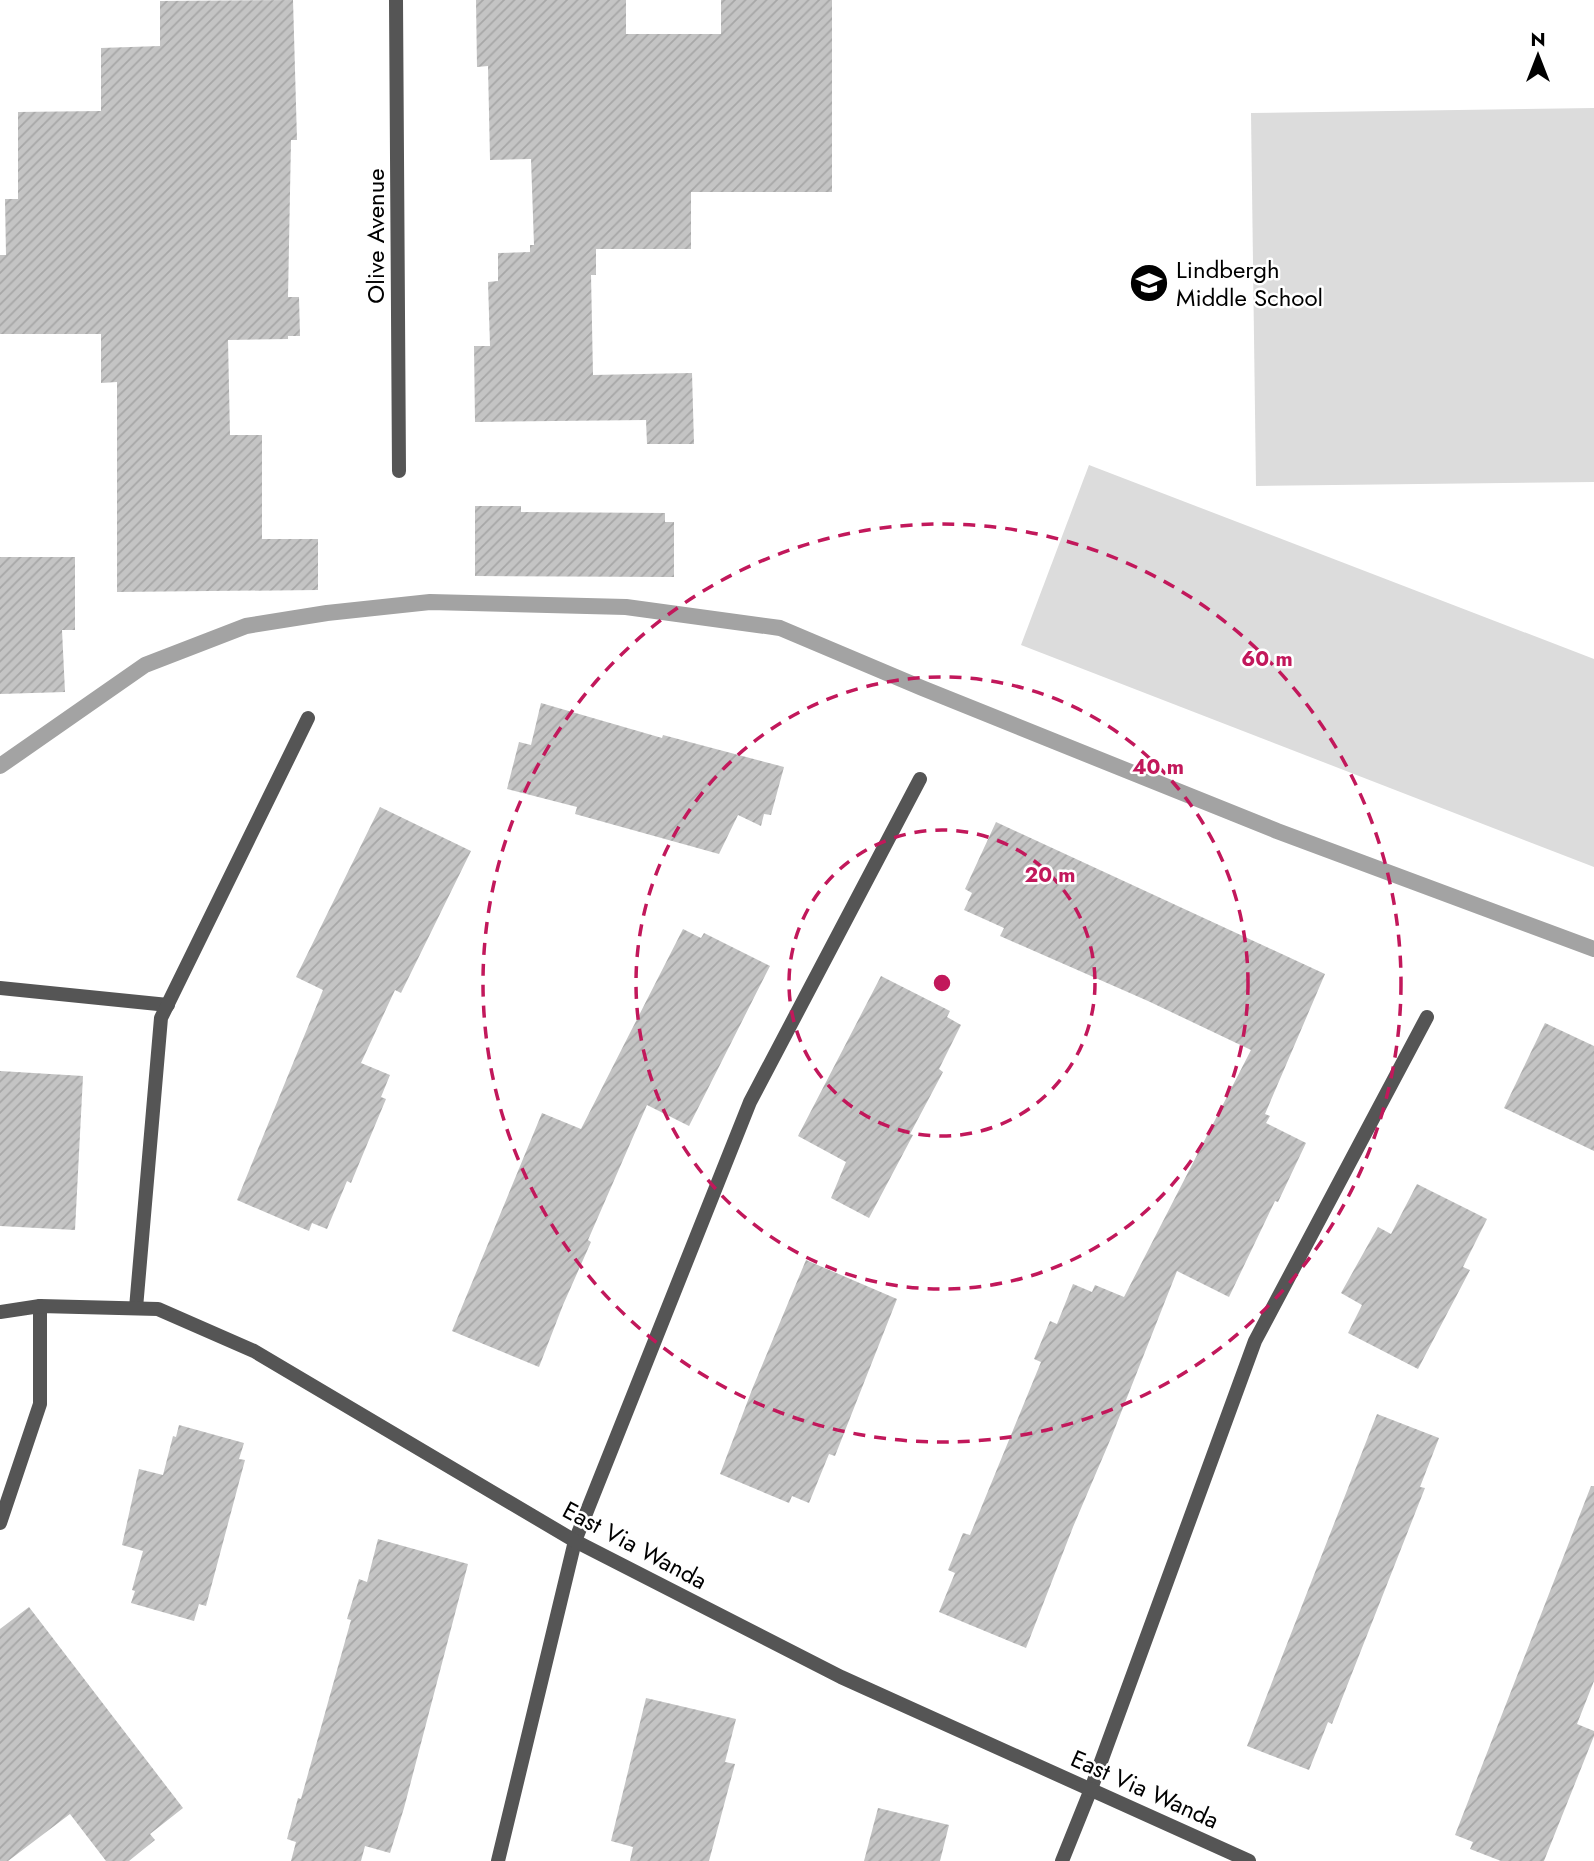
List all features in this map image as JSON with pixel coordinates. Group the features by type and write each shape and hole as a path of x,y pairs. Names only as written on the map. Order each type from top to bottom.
{"street":[{"name":"Olive Avenue","path":"396,0 399,471"},
{"path":"136,1308 161,1018 307,718"},
{"path":"498,1861 575,1541 750,1102 920,779"},
{"path":"0,988 168,1005"},
{"path":"1062,1861 1091,1789 1255,1341 1427,1017"},
{"path":"0,1523 40,1405 40,1306"},
{"name":"East Via Wanda","path":"0,1312 40,1306 158,1308 254,1351 575,1541 841,1677 1249,1861"}],"shaded area":[{"path":"1594,108 1594,482 1256,486 1251,113"},
{"path":"1089,465 1594,659 1594,867 1021,645"}],"building":[{"path":"293,0 297,140 291,140 288,297 299,297 300,336 288,336 288,339 228,340 230,435 262,435 262,539 318,539 318,590 117,592 117,382 101,383 101,334 0,334 0,255 6,255 5,199 18,199 18,112 101,111 101,48 160,46 160,1"},
{"path":"476,0 626,0 626,34 721,34 721,0 832,0 832,192 691,192 691,249 596,249 596,275 591,275 593,375 692,373 694,444 647,444 646,420 475,422 474,346 490,346 488,282 498,281 498,253 530,252 530,245 534,245 531,159 490,160 488,66 477,67"},
{"path":"475,506 521,506 521,512 665,513 665,522 674,522 674,577 475,576"},
{"path":"0,557 75,557 75,630 62,630 65,692 0,694"},
{"path":"541,703 662,738 663,735 784,767 771,815 764,814 761,826 738,815 719,854 575,814 577,807 507,789 519,742 531,745"},
{"path":"380,807 471,851 401,993 395,990 361,1063 390,1075 381,1097 386,1099 351,1183 347,1181 327,1229 312,1223 309,1231 237,1200 323,990 296,977"},
{"path":"996,822 1325,974 1265,1114 1270,1116 1266,1123 1306,1143 1229,1297 1177,1271 1026,1648 939,1612 955,1573 948,1570 963,1533 970,1535 1041,1362 1034,1359 1050,1321 1057,1324 1073,1284 1092,1292 1095,1285 1124,1297 1251,1050 1000,936 1004,928 964,910 972,893 965,889"},
{"path":"683,929 701,938 704,933 770,966 689,1126 647,1105 588,1240 591,1242 539,1367 452,1331 542,1113 581,1129"},
{"path":"881,976 950,1011 947,1017 961,1025 939,1069 943,1072 910,1134 913,1135 869,1218 831,1198 846,1162 798,1136"},
{"path":"1545,1023 1594,1046 1594,1151 1504,1108"},
{"path":"0,1071 83,1076 75,1230 0,1226"},
{"path":"1417,1184 1487,1219 1463,1267 1470,1270 1418,1369 1348,1333 1362,1305 1341,1293 1378,1227 1391,1234"},
{"path":"806,1260 897,1299 835,1456 829,1454 809,1503 792,1496 789,1503 720,1474"},
{"path":"1377,1414 1439,1438 1420,1487 1425,1488 1332,1724 1328,1722 1309,1770 1247,1746"},
{"path":"179,1425 244,1443 239,1459 245,1460 206,1606 199,1604 194,1621 131,1603 143,1551 122,1545 139,1469 163,1475 173,1436 176,1437"},
{"path":"1591,1486 1594,1486 1594,1681 1577,1724 1594,1731 1594,1736 1544,1861 1501,1861 1470,1849 1473,1842 1455,1835"},
{"path":"378,1539 468,1564 404,1808 390,1853 365,1846 361,1861 291,1861 296,1842 287,1839 298,1798 301,1799 351,1620 347,1619 359,1579 367,1582"},
{"path":"29,1607 183,1808 150,1834 155,1840 129,1861 106,1861 70,1814 8,1861 0,1861 0,1629"},
{"path":"646,1698 736,1719 725,1762 735,1764 709,1861 630,1861 633,1847 611,1841"},
{"path":"878,1808 949,1825 940,1861 864,1861"}],"waterway":[{"path":"0,766 145,665 246,626 327,613 430,602 626,607 780,628 1277,831 1594,949"}],"place":[{"name":"Lindbergh Middle School","path":"1149,283"}]}
